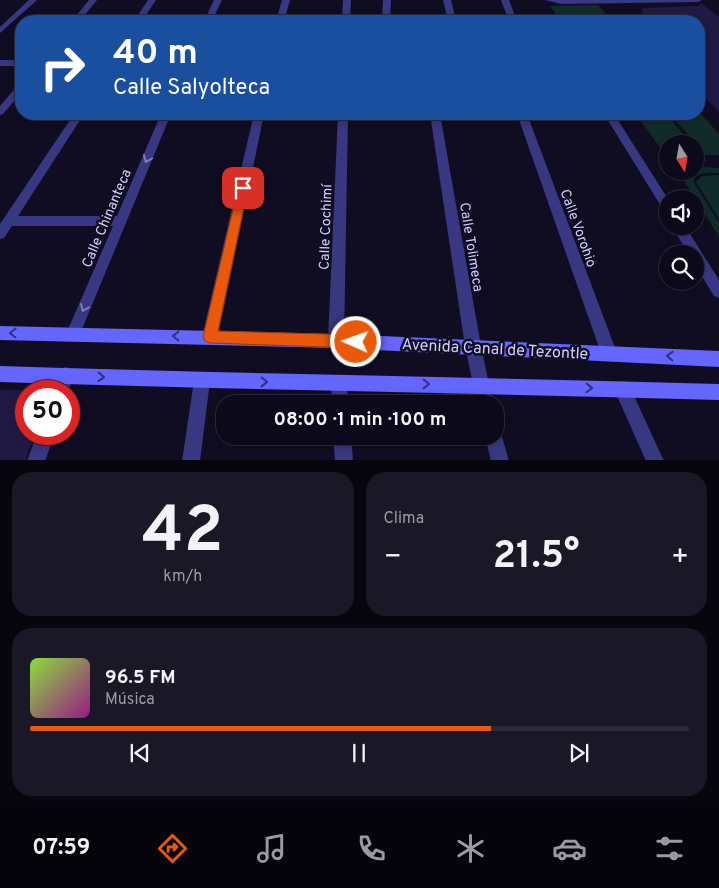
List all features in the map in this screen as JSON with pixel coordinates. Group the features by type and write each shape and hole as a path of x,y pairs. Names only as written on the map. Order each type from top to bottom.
{"main road":[{"name":"Avenida Canal de Tezontle","path":"0,332 473,346 719,359"},
{"path":"0,374 66,375 202,382 480,385 719,392"}],"street":[{"path":"17,15 33,0"},
{"path":"81,15 93,0"},
{"path":"142,15 152,0"},
{"path":"211,15 218,0"},
{"path":"282,15 286,0"},
{"path":"346,15 347,0"},
{"path":"386,15 387,0"},
{"path":"447,0 451,15"},
{"path":"505,0 511,15"},
{"path":"549,0 560,2 698,0"},
{"path":"0,31 15,17"},
{"path":"0,63 15,62"},
{"path":"0,112 15,94"},
{"path":"0,234 75,120"},
{"name":"Calle Chinanteca","path":"73,334 163,120"},
{"path":"210,337 258,120"},
{"name":"Calle Cochimí","path":"336,341 343,120"},
{"name":"Calle Tolimeca","path":"436,120 483,395"},
{"name":"Calle Vorohio","path":"524,120 609,353"},
{"path":"613,120 659,194"},
{"path":"9,221 121,221"},
{"path":"684,235 719,292"},
{"path":"64,380 66,375"},
{"path":"191,460 202,382"},
{"path":"339,383 340,395"},
{"path":"622,389 656,460"},
{"path":"36,460 42,445"},
{"path":"343,445 344,460"},
{"path":"496,445 500,460"}],"green space":[{"path":"598,5 607,15 557,15 550,6"},
{"path":"705,118 719,134 719,155 705,155 704,135 688,135 675,120 705,120"},
{"path":"640,120 671,120 684,135 659,135 659,146"},
{"path":"704,167 719,168 719,173 704,174"},
{"path":"719,175 719,219 704,195 704,190 701,190 696,182 704,180 704,176"},
{"path":"684,180 694,180 699,190 690,190"},
{"path":"704,199 719,223 719,237 704,213"}],"building":[{"path":"701,3 719,17 719,112 705,97 705,15 643,15 642,8 699,6"},
{"path":"0,390 15,390 15,445 31,445 25,460 0,460"}],"route":[{"path":"243,188 210,337 356,342"}]}
